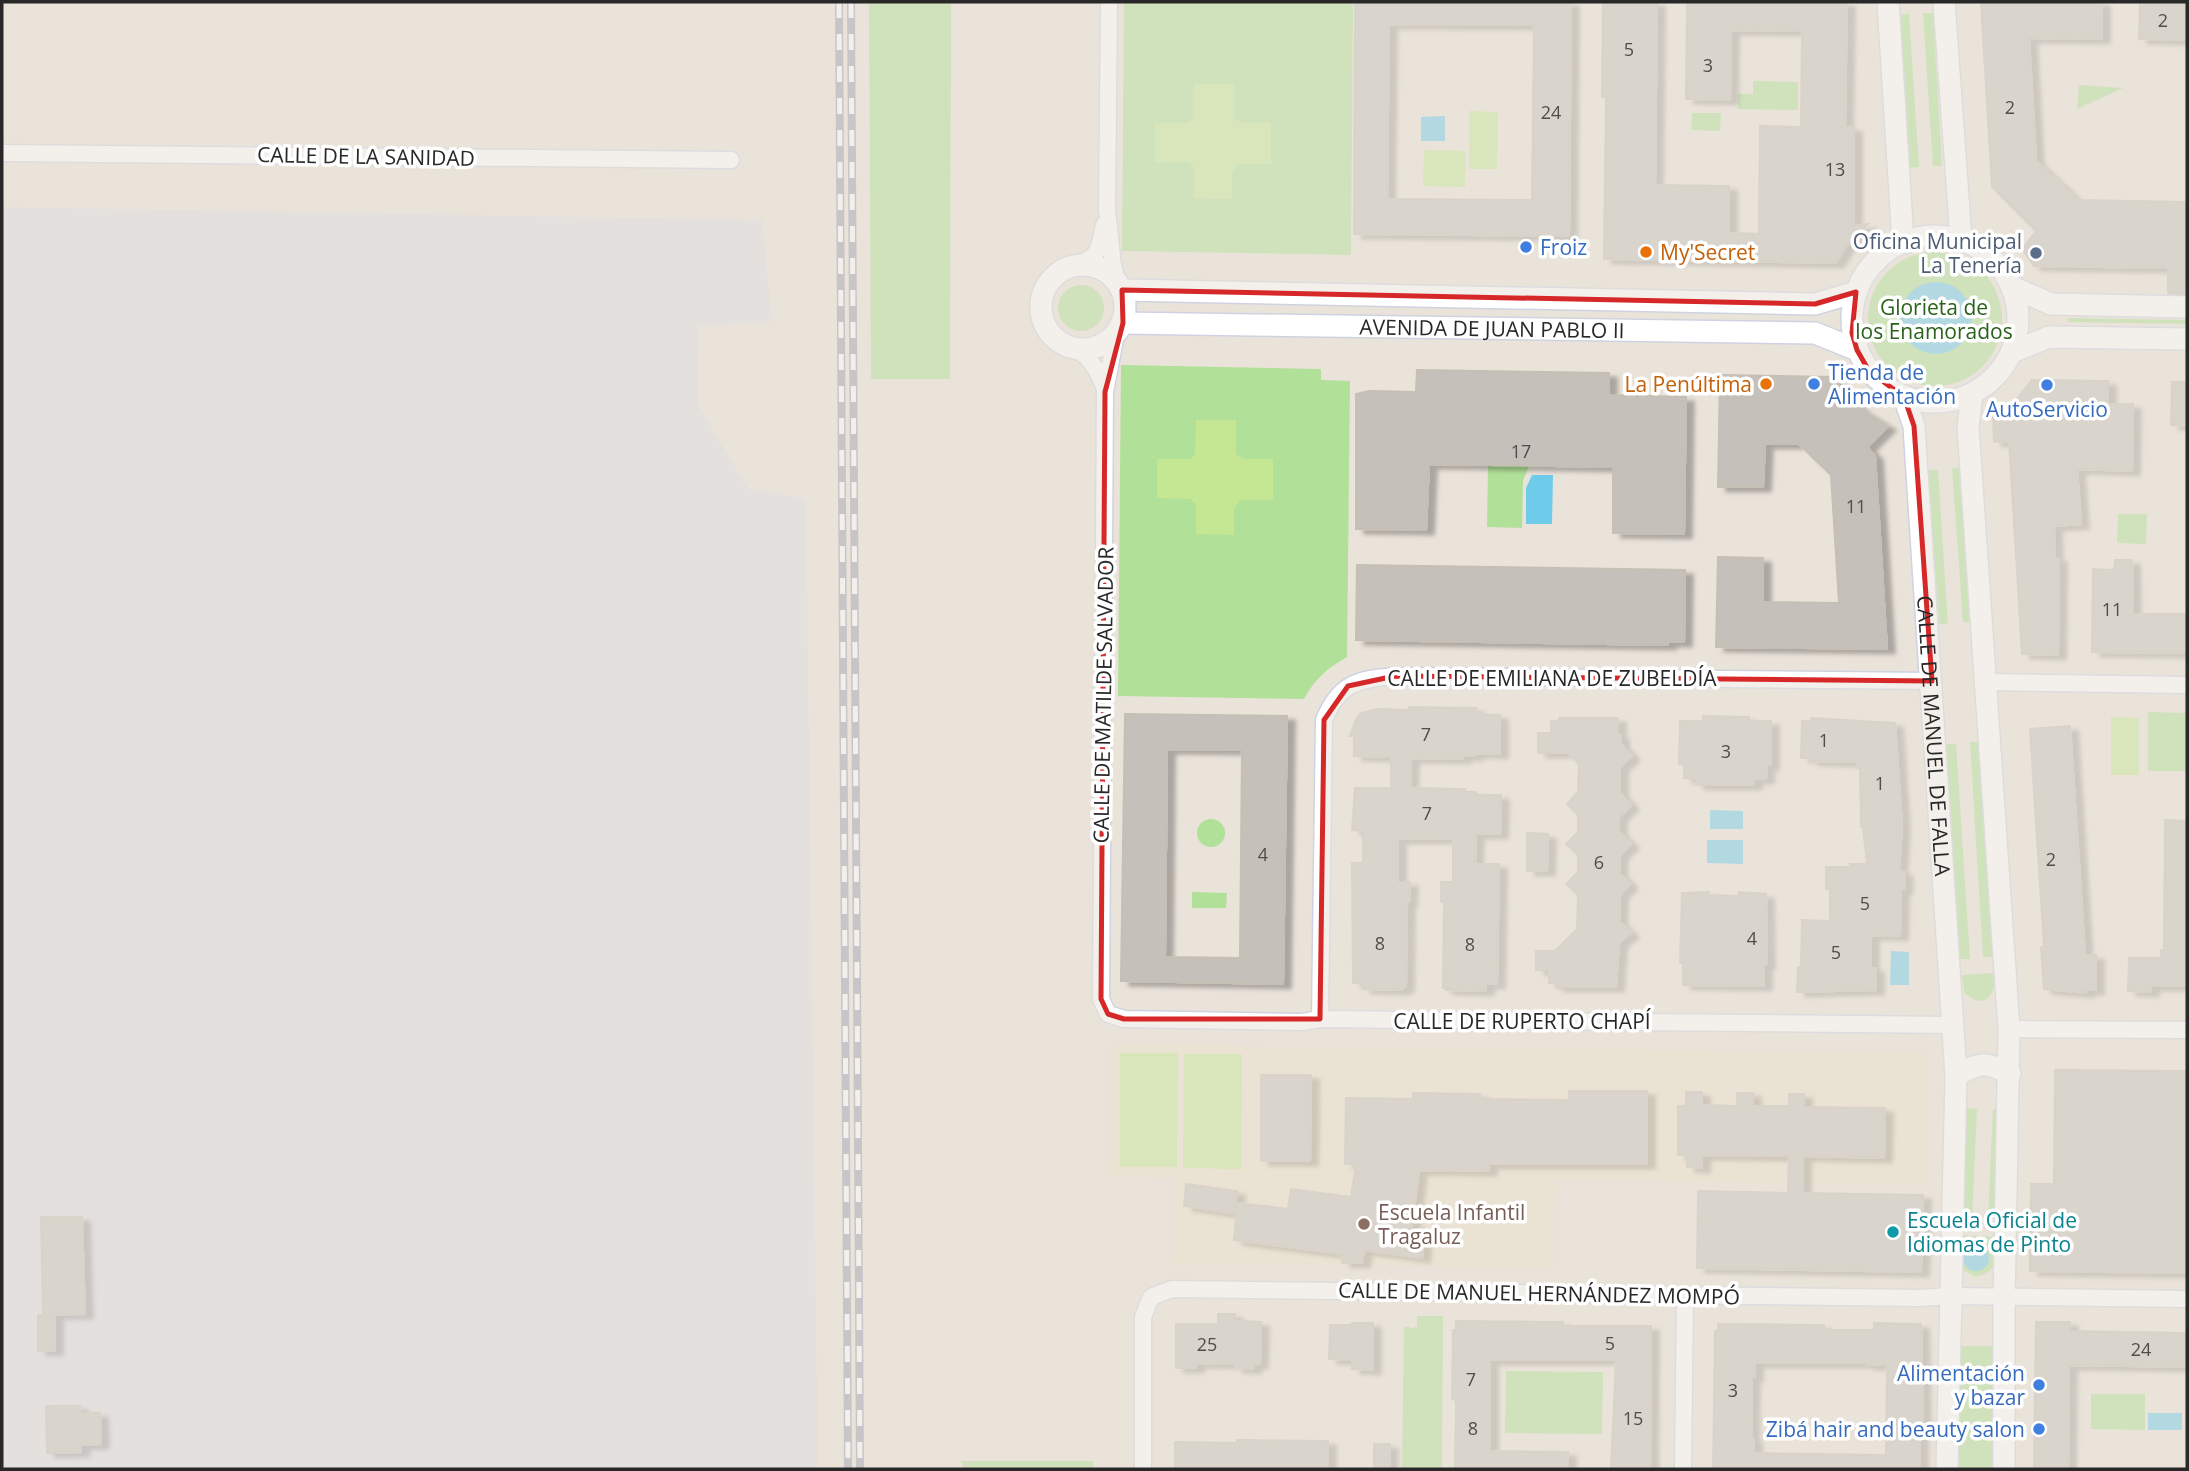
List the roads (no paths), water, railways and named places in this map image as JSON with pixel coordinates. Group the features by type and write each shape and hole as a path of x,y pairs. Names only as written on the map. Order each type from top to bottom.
{"street":[{"path":"1107,209 1099,248 1091,259 1061,271 1051,280 1041,303 1047,328 1064,344 1076,348 1098,346 1119,328 1126,306 1113,266 1107,209 1109,2"},
{"path":"1888,2 1903,242"},
{"path":"1944,2 1961,239"},
{"name":"CALLE DE LA SANIDAD","path":"2,153 731,160"},
{"path":"1940,236 1961,239 1983,251 2001,269 2012,287 2018,309 2018,333 2012,352 2002,369 1972,394 1951,401 1927,402 1904,397 1884,385 1869,370 1857,350 1852,333 1852,310 1856,292 1865,274 1879,258 1903,242 1940,236"},
{"path":"1073,266 1099,268 1110,274 1120,287"},
{"name":"AVENIDA DE JUAN PABLO II","path":"1120,287 1815,304 1856,292"},
{"path":"2012,287 2051,304 2187,307"},
{"name":"AVENIDA DE JUAN PABLO II","path":"1119,328 1815,333 1857,350"},
{"name":"CALLE DE MATILDE SALVADOR","path":"1101,999 1105,391 1119,328"},
{"path":"2012,352 2049,337 2187,339"},
{"name":"CALLE DE MATILDE SALVADOR","path":"1076,348 1089,358 1096,368 1105,391"},
{"path":"1972,394 1968,427 2009,1029 2004,1469"},
{"name":"CALLE DE MANUEL DE FALLA","path":"1904,397 1914,426 1956,1076 1947,1469"},
{"name":"CALLE DE EMILIANA DE ZUBELDÍA","path":"1320,1019 1324,720 1328,708 1348,686 1366,679 1395,676 1932,681"},
{"path":"1986,682 2187,685"},
{"name":"CALLE DE RUPERTO CHAPÍ","path":"1101,999 1108,1014 1124,1020 1302,1022 1320,1019 1953,1025"},
{"path":"2009,1029 2187,1031"},
{"path":"1956,1076 1977,1064 1991,1064 2010,1074"},
{"name":"CALLE DE MANUEL HERNÁNDEZ MOMPÓ","path":"1143,1469 1143,1317 1151,1297 1172,1289 2187,1299"},
{"path":"1683,1469 1685,1295"}],"water":[{"path":"1445,116 1445,141 1421,141 1421,117"},
{"path":"1943,282 1962,292 1970,304 1970,332 1962,344 1950,352 1929,354 1910,344 1902,332 1900,311 1910,292 1922,284"},
{"path":"1532,475 1553,475 1552,524 1526,524 1526,488"},
{"path":"1710,810 1743,811 1743,829 1710,829"},
{"path":"1707,840 1743,840 1743,864 1707,863"},
{"path":"1891,951 1909,952 1909,985 1890,985"},
{"path":"1976,1245 1985,1249 1989,1258 1985,1267 1976,1271 1967,1267 1963,1258 1967,1249"},
{"path":"2148,1413 2182,1413 2182,1430 2148,1430"}],"railway":[{"path":"839,2 848,1469"},
{"path":"851,2 860,1469"}],"place":[{"name":"Froiz","path":"1526,247"},
{"name":"My'Secret","path":"1646,252"},
{"name":"Oficina Municipal La Tenería","path":"2036,253"},
{"name":"La Penúltima","path":"1766,384"},
{"name":"Tienda de Alimentación","path":"1814,384"},
{"name":"AutoServicio","path":"2047,385"},
{"name":"Escuela Infantil Tragaluz","path":"1364,1224"},
{"name":"Escuela Oficial de Idiomas de Pinto","path":"1893,1232"},
{"name":"Alimentación y bazar","path":"2039,1385"},
{"name":"Zibá hair and beauty salon","path":"2039,1429"}],"park label":[{"name":"Glorieta de los Enamorados","path":"1934,319"}]}
